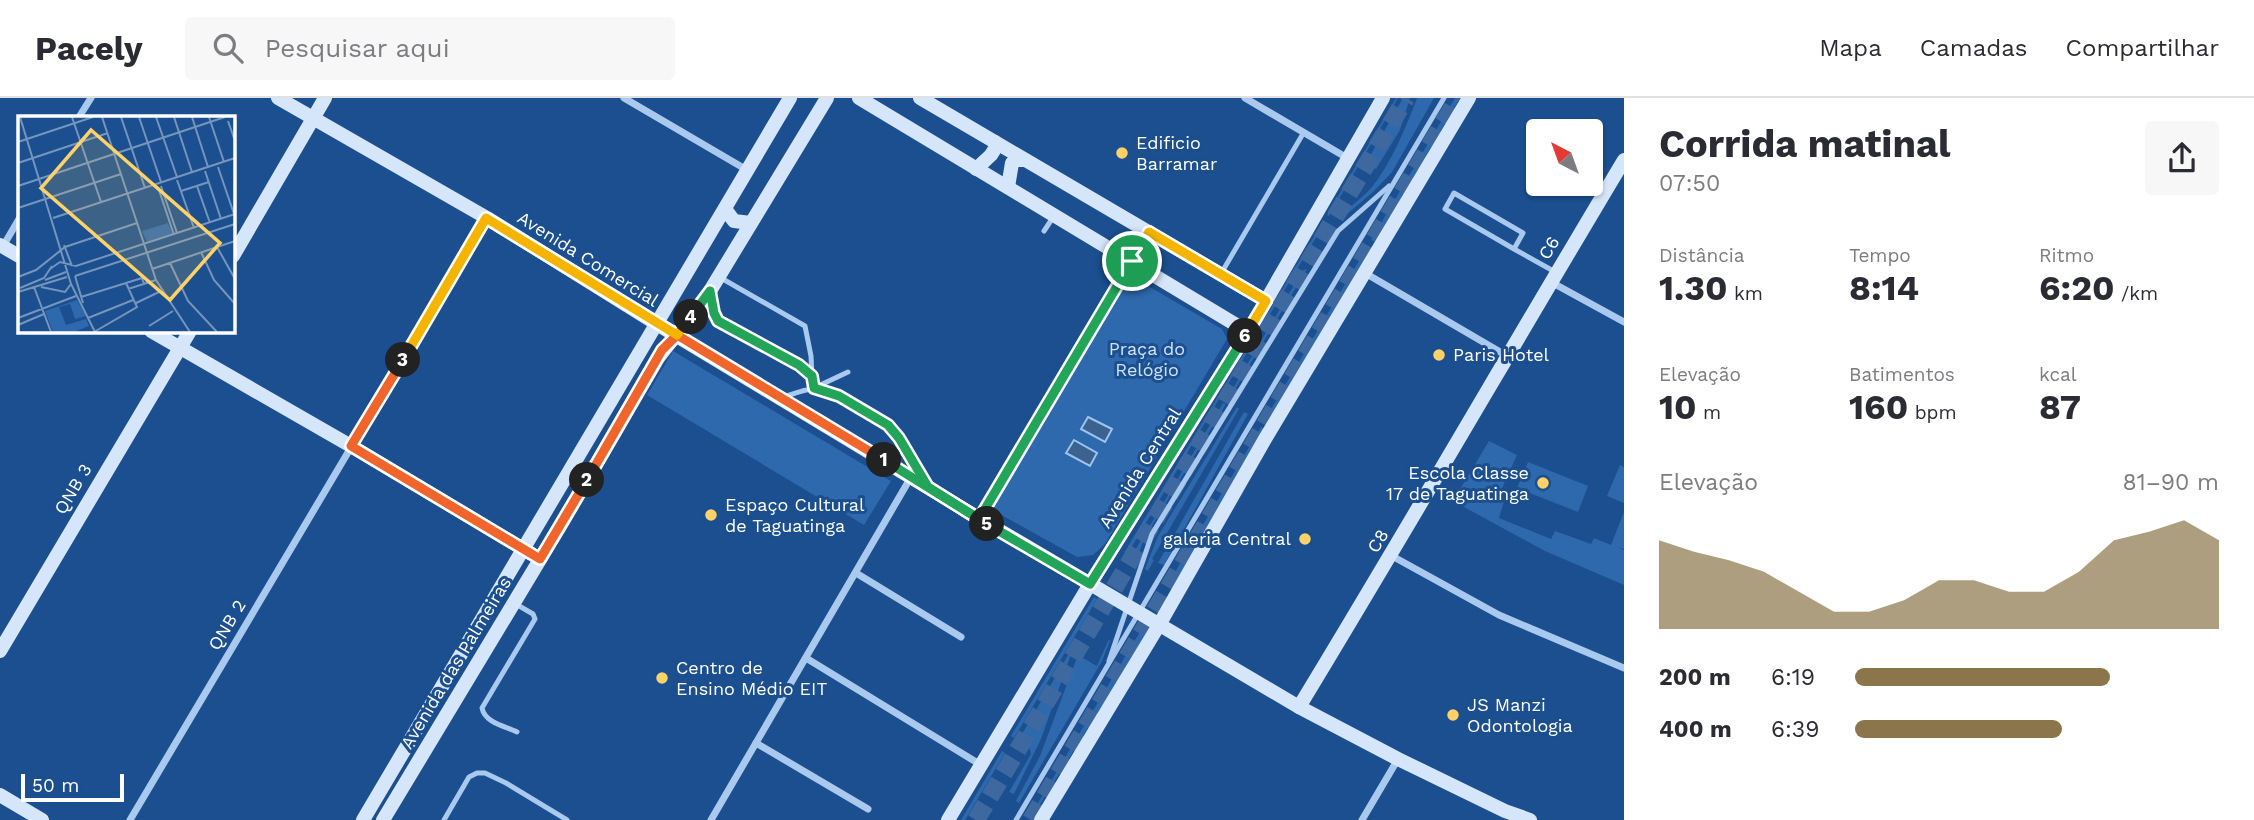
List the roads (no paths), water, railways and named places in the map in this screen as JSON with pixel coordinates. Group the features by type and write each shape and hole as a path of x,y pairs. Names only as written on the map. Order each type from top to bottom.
{"main road":[{"name":"Avenida Comercial","path":"278,98 486,218 979,519 1096,587"},
{"path":"234,254 325,98"},
{"name":"Avenida das Palmeiras","path":"363,820 790,98"},
{"name":"Avenida das Palmeiras","path":"383,820 658,358 710,291 827,98"},
{"path":"859,98 1248,332"},
{"path":"920,98 1266,301"},
{"name":"Avenida Central","path":"948,820 1096,587 1383,98"},
{"path":"1041,820 1144,616 1265,439 1469,98"},
{"path":"976,169 991,155 996,147 995,142"},
{"path":"1008,187 1012,163 1025,160"},
{"name":"C6","path":"1507,356 1624,160"},
{"path":"725,209 734,221 751,223"},
{"path":"1132,261 1149,232"},
{"path":"1,248 18,256"},
{"path":"153,332 540,559"},
{"name":"QNB 3","path":"0,651 189,332"},
{"name":"C8","path":"1299,707 1392,556 1507,356"},
{"path":"1096,587 1299,707 1503,816 1530,820"},
{"path":"393,773 396,785 408,782"},
{"path":"0,795 42,820"}],"street":[{"path":"80,116 91,98"},
{"path":"624,98 747,170"},
{"path":"1245,98 1349,159"},
{"name":"QNB 2","path":"130,820 486,218"},
{"path":"1,248 18,221"},
{"path":"1365,273 1507,356"},
{"path":"1554,278 1624,323"},
{"path":"711,820 911,477"},
{"path":"1392,556 1499,615 1624,668"},
{"path":"856,573 961,637"},
{"path":"806,658 981,765"},
{"path":"756,743 868,809"},
{"path":"1362,820 1398,759"}],"lane":[{"path":"1016,820 1105,672 1144,616 1444,98"},
{"path":"1221,274 1304,132"},
{"path":"1105,672 1144,616 1152,534 1338,231 1394,182"},
{"path":"1514,249 1523,233 1454,193 1445,209 1514,249 1554,278"},
{"path":"1044,231 1054,215"},
{"path":"979,519 1132,261"},
{"path":"718,277 805,326 814,388"},
{"path":"710,291 718,321 799,365 812,376"},
{"path":"781,398 814,388 849,372"},
{"path":"814,388 839,396 888,425 899,438 928,487"},
{"path":"514,603 528,610 535,619 482,708 488,719 517,732"},
{"path":"444,820 469,777 485,773 567,820"}],"tunnel":[{"path":"976,820 1406,98"},
{"path":"1031,820 1458,98"}],"place":[{"name":"Edificio Barramar","path":"1122,153"},
{"name":"Paris Hotel","path":"1439,355"},
{"name":"Escola Classe 17 de Taguatinga","path":"1543,483"},
{"name":"Espaço Cultural de Taguatinga","path":"711,515"},
{"name":"galeria Central","path":"1305,539"},
{"name":"Centro de Ensino Médio EIT","path":"662,678"},
{"name":"JS Manzi Odontologia","path":"1453,715"}],"park label":[{"name":"Praça do Relógio","path":"1147,359"}]}
